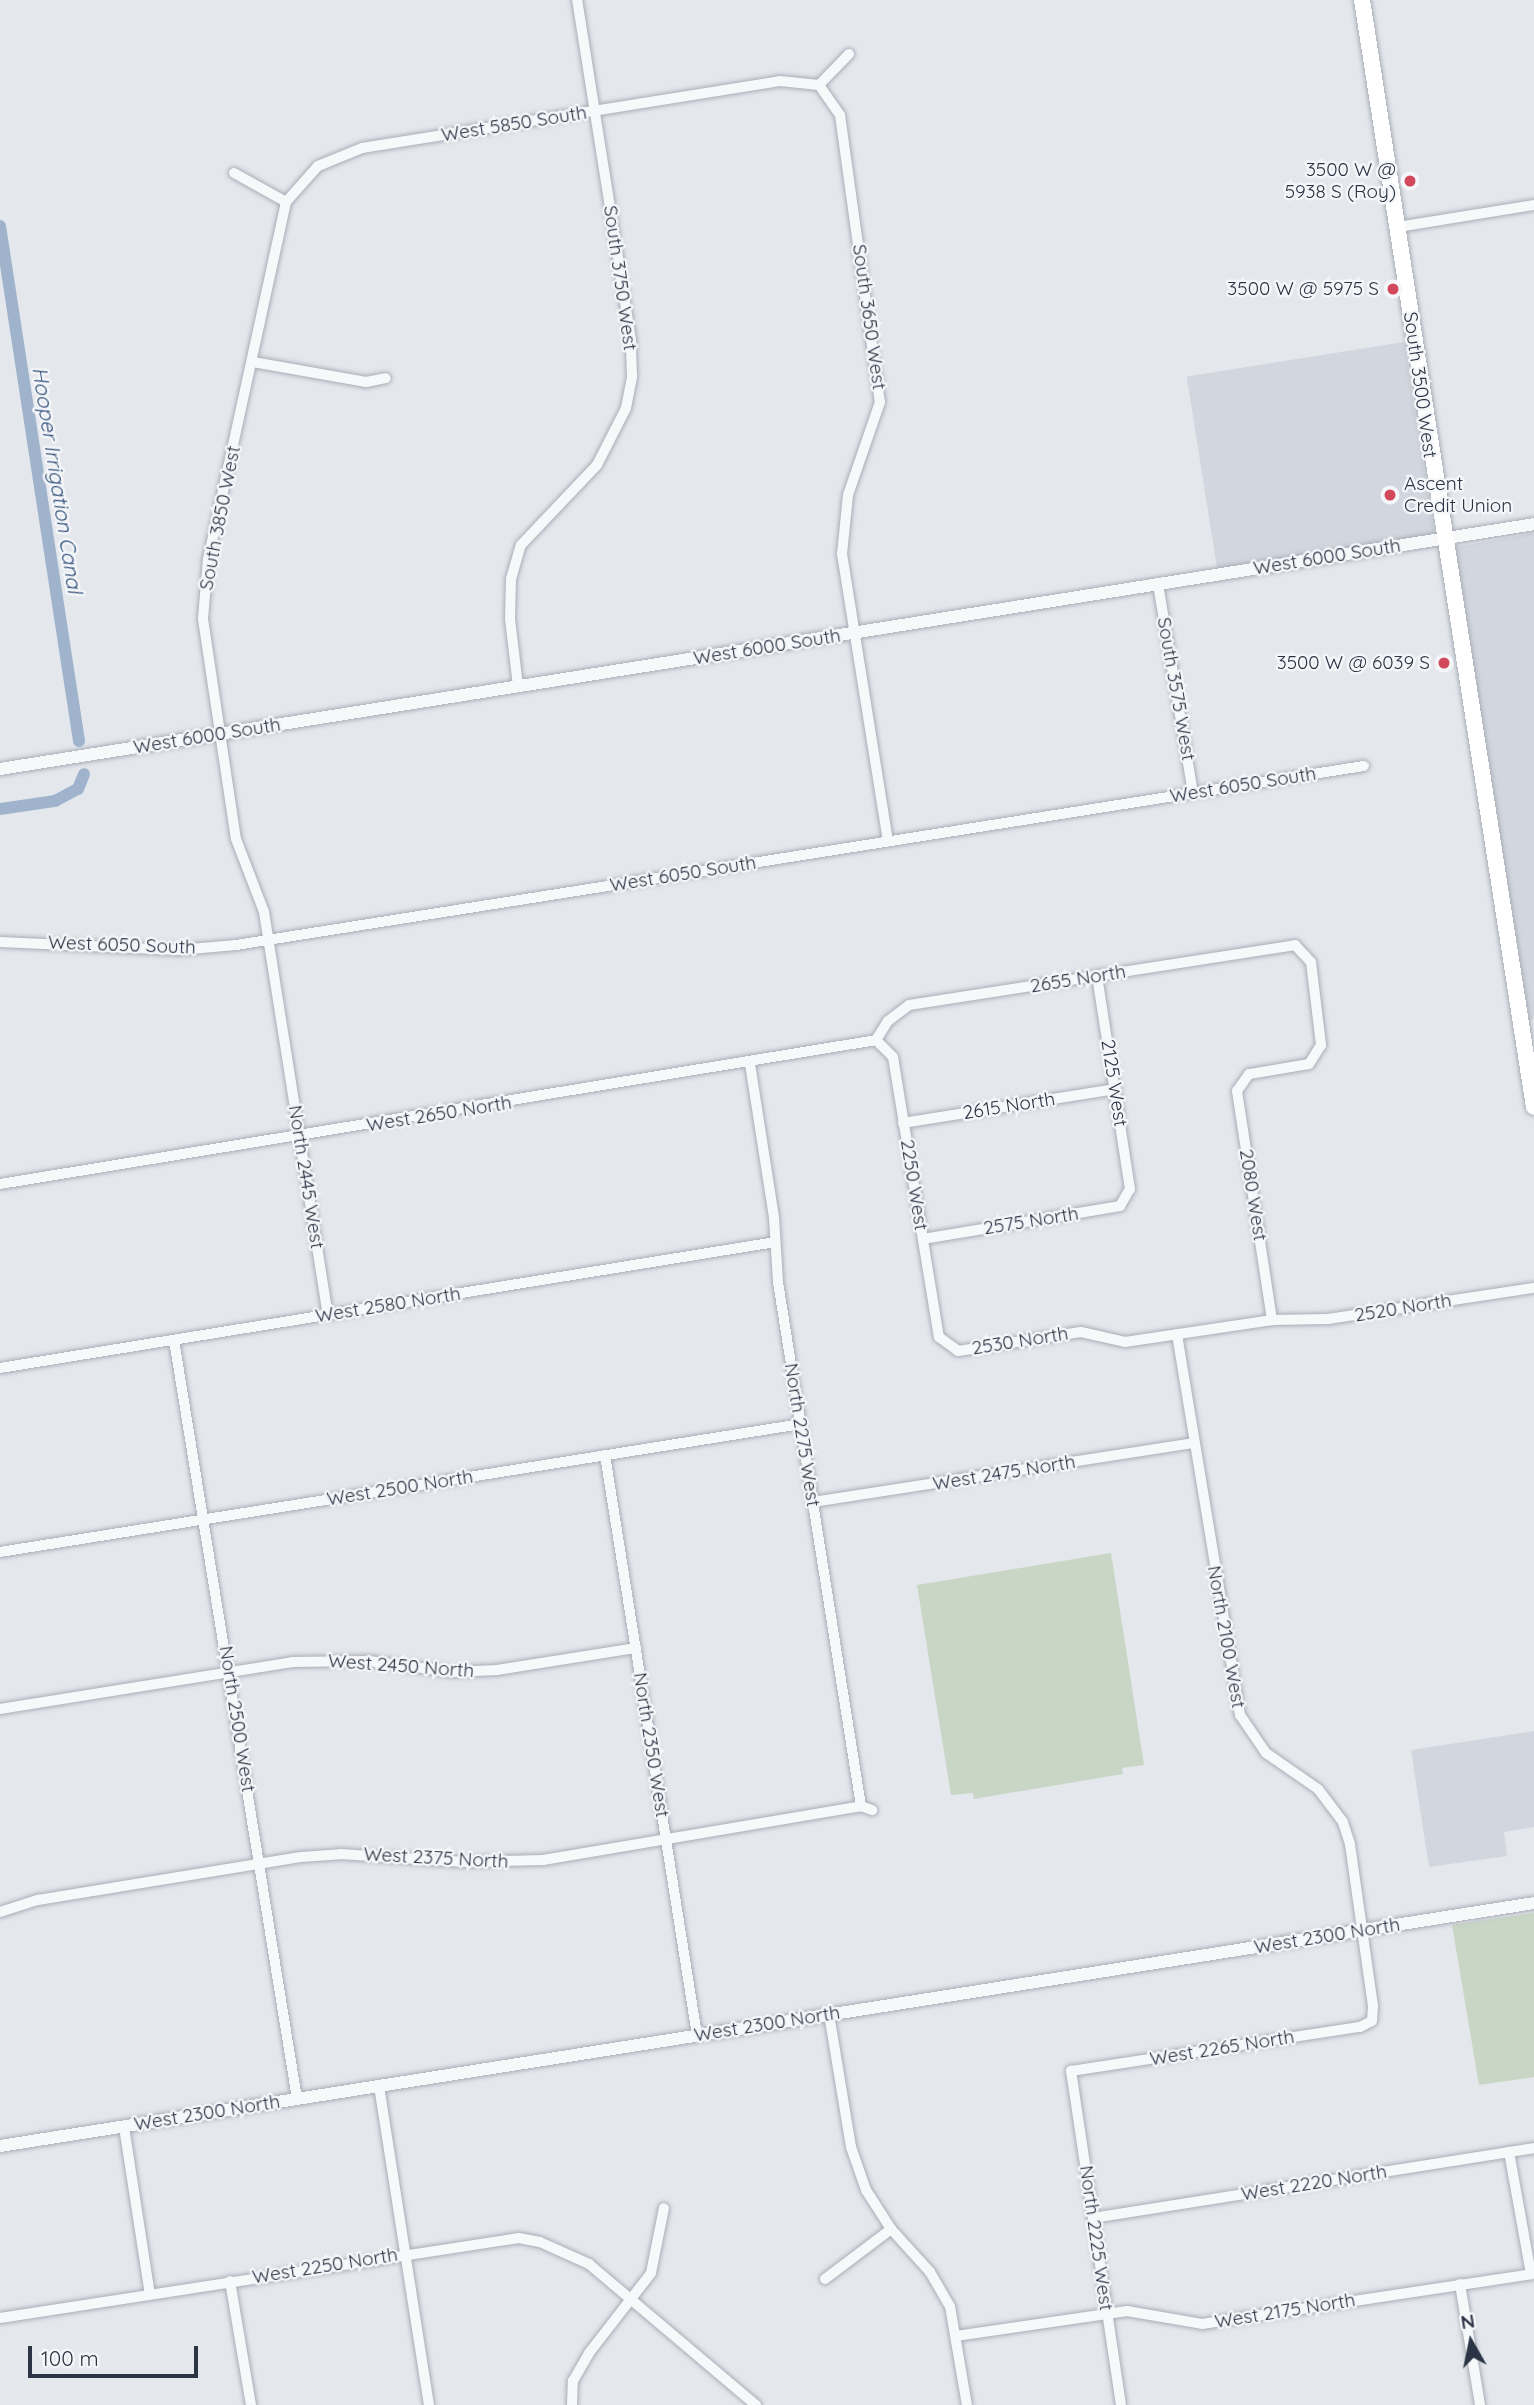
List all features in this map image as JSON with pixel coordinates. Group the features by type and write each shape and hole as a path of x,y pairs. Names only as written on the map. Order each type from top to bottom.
{"main road":[{"name":"South 3500 West","path":"1362,0 1534,1107"}],"street":[{"name":"South 3750 West","path":"519,686 510,619 511,579 521,545 597,465 626,408 632,376 631,340 577,0"},
{"path":"819,85 849,54"},
{"name":"West 5850 South","path":"286,202 318,166 362,148 780,80 819,85"},
{"name":"South 3650 West","path":"819,85 840,115 879,367 880,401 842,523 853,633 888,841"},
{"path":"234,173 286,202"},
{"name":"South 3850 West","path":"285,1040 264,912 236,839 203,619 208,559 286,202"},
{"path":"1398,226 1534,205"},
{"path":"253,362 366,382 386,378"},
{"name":"West 6000 South","path":"0,769 1534,524"},
{"name":"South 3575 West","path":"1158,584 1194,793"},
{"name":"West 6050 South","path":"0,942 179,950 268,939 1364,766"},
{"name":"2655 North","path":"876,1040 888,1021 909,1005 1295,945 1311,962 1321,1045 1309,1064 1249,1074"},
{"name":"2125 West","path":"1097,976 1130,1189"},
{"name":"North 2445 West","path":"285,1040 328,1315"},
{"name":"West 2650 North","path":"0,1184 750,1064 876,1040"},
{"name":"2250 West","path":"876,1040 892,1057 939,1336"},
{"name":"North 2275 West","path":"750,1064 801,1424 861,1806"},
{"name":"2080 West","path":"1249,1074 1237,1091 1272,1320"},
{"name":"2615 North","path":"904,1123 1115,1088"},
{"name":"2575 North","path":"923,1239 1120,1206 1130,1189"},
{"name":"West 2580 North","path":"0,1368 775,1242"},
{"name":"2520 North","path":"1272,1320 1328,1319 1534,1288"},
{"name":"2530 North","path":"939,1336 958,1351 1081,1332 1125,1342 1272,1320"},
{"name":"North 2100 West","path":"1177,1334 1240,1715 1266,1753 1318,1789 1343,1822 1362,1931 1372,2021"},
{"name":"North 2500 West","path":"174,1340 297,2099"},
{"name":"West 2500 North","path":"0,1552 801,1424"},
{"name":"West 2475 North","path":"813,1502 1194,1443"},
{"name":"North 2350 West","path":"605,1455 697,2035"},
{"name":"West 2450 North","path":"0,1709 229,1672 331,1660 453,1672 497,1670 636,1648"},
{"name":"West 2375 North","path":"0,1912 38,1900 260,1864 340,1854 503,1862 666,1839 861,1806 872,1810"},
{"name":"West 2300 North","path":"0,2146 1534,1903"},
{"path":"829,2014 851,2147 866,2190 891,2229 930,2272 950,2306 967,2405"},
{"name":"West 2265 North","path":"1071,2071 1360,2027 1372,2021"},
{"name":"North 2225 West","path":"1071,2071 1121,2405"},
{"path":"379,2086 429,2405"},
{"path":"124,2127 150,2294"},
{"name":"West 2220 North","path":"1093,2218 1534,2148"},
{"name":"West 2175 North","path":"956,2336 1127,2311 1202,2324 1531,2274 1509,2152"},
{"path":"572,2405 573,2381 589,2353 634,2301 651,2273 664,2208"},
{"path":"825,2279 891,2229"},
{"name":"West 2250 North","path":"0,2318 487,2241 540,2242 589,2264 756,2405"},
{"path":"230,2281 251,2405"},
{"path":"1460,2284 1480,2405"}],"shaded area":[{"path":"1404,342 1435,537 1218,571 1187,376"},
{"path":"1534,533 1534,1019 1529,1020 1455,547"},
{"path":"1534,1731 1534,1827 1504,1832 1507,1856 1429,1867 1411,1750"}],"green space":[{"path":"1111,1553 1144,1765 1122,1768 1123,1774 974,1799 973,1793 951,1795 917,1585"},
{"path":"1534,1913 1534,2077 1479,2085 1452,1925"}],"waterway":[{"name":"Hooper Irrigation Canal","path":"0,226 79,741"},
{"name":"Hooper Irrigation Canal","path":"0,809 55,801 78,789 84,774"}],"place":[{"name":"3500 W @ 5938 S (Roy)","path":"1410,181"},
{"name":"3500 W @ 5975 S","path":"1393,289"},
{"name":"Ascent Credit Union","path":"1390,495"},
{"name":"3500 W @ 6039 S","path":"1444,663"}]}
